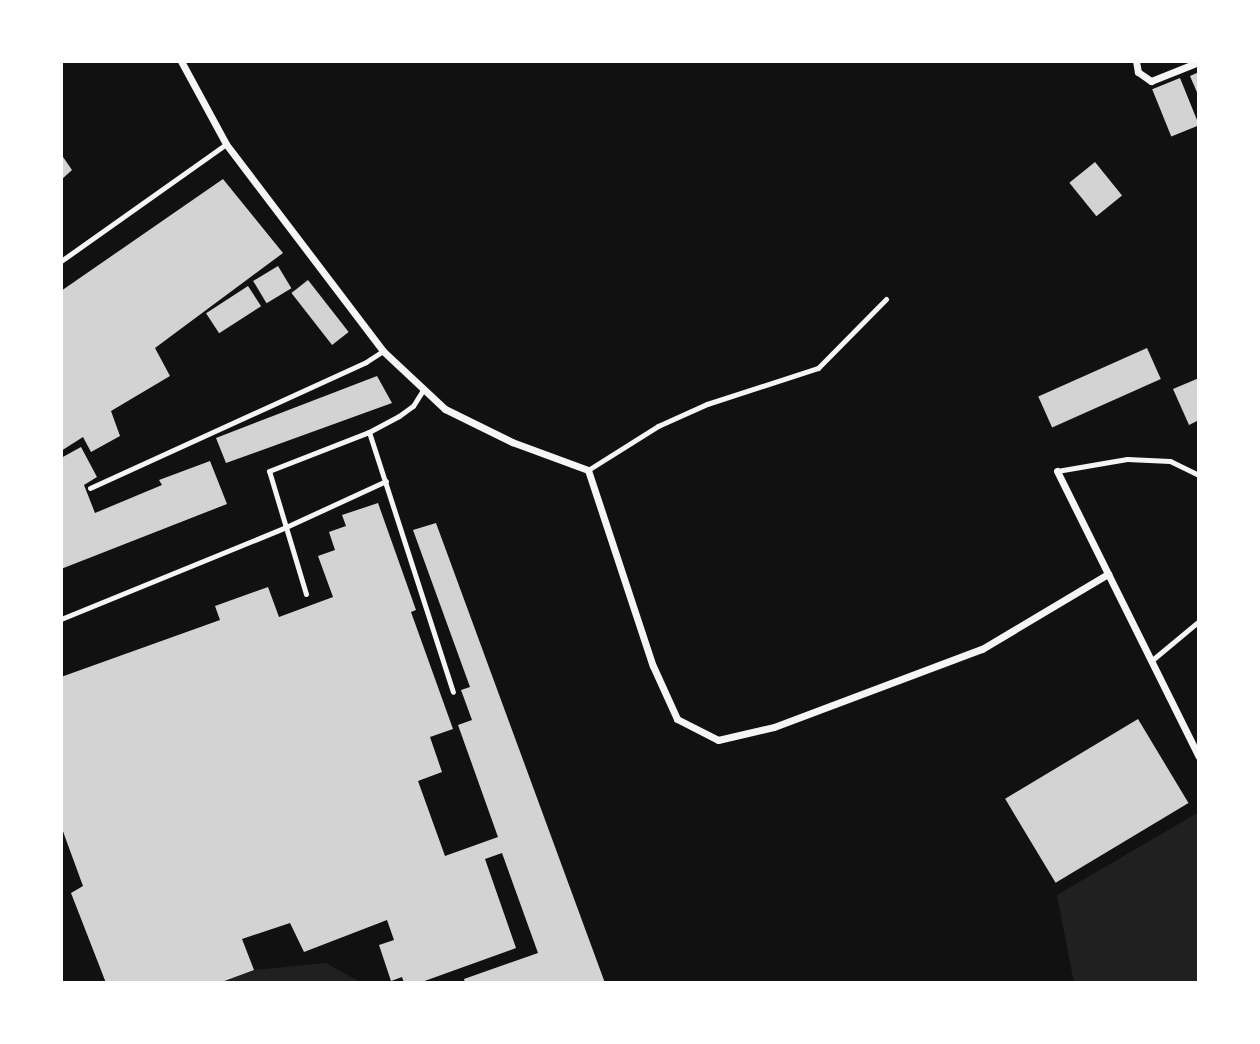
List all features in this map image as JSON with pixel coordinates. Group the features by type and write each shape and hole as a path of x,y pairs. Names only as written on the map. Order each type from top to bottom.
{"street":[{"path":"181,61 226,144 383,351 445,410 512,442 588,470 653,666 677,719 718,740 774,727 982,649 1108,574"},
{"path":"1136,61 1138,72 1150,81 1199,62"},
{"path":"1057,471 1199,757"}],"lane":[{"path":"61,261 226,144"},
{"path":"588,470 659,426 707,404 818,368 886,299"},
{"path":"90,488 366,362 383,351"},
{"path":"306,593 268,471 369,432 406,411 423,390"},
{"path":"369,432 453,692"},
{"path":"1057,471 1127,459 1170,461 1199,475"},
{"path":"61,619 286,527 386,481"},
{"path":"1151,661 1199,621"}],"shaded area":[{"path":"1199,812 1199,983 1074,983 1057,895"},
{"path":"326,963 362,983 219,983 254,970"}],"building":[{"path":"1199,72 1199,97 1190,76"},
{"path":"1180,78 1199,125 1171,137 1152,89"},
{"path":"61,154 72,170 61,180"},
{"path":"1095,162 1122,195 1096,216 1069,183"},
{"path":"223,179 283,253 155,348 170,376 111,411 120,436 91,452 83,437 61,451 61,291"},
{"path":"278,266 291,288 267,303 253,281"},
{"path":"308,280 349,332 332,345 291,293"},
{"path":"248,286 261,306 219,333 206,313"},
{"path":"1147,348 1161,379 1052,427 1038,396"},
{"path":"377,376 392,403 226,463 216,438"},
{"path":"1199,378 1199,420 1189,425 1173,389"},
{"path":"81,447 97,477 84,485 95,513 162,485 159,480 210,461 227,504 61,569 61,458"},
{"path":"378,503 416,610 411,612 453,729 430,737 442,772 418,781 445,856 498,837 458,725 472,720 461,690 470,687 413,530 436,523 605,983 465,983 464,979 538,953 502,853 485,859 516,948 419,983 404,983 402,977 391,981 379,945 394,940 387,920 304,952 290,923 242,939 254,970 219,983 106,983 71,893 83,886 61,826 61,677 220,620 215,606 268,587 279,617 333,597 318,556 335,550 329,532 346,526 342,515"},
{"path":"1138,719 1188,803 1056,883 1005,799"}]}
